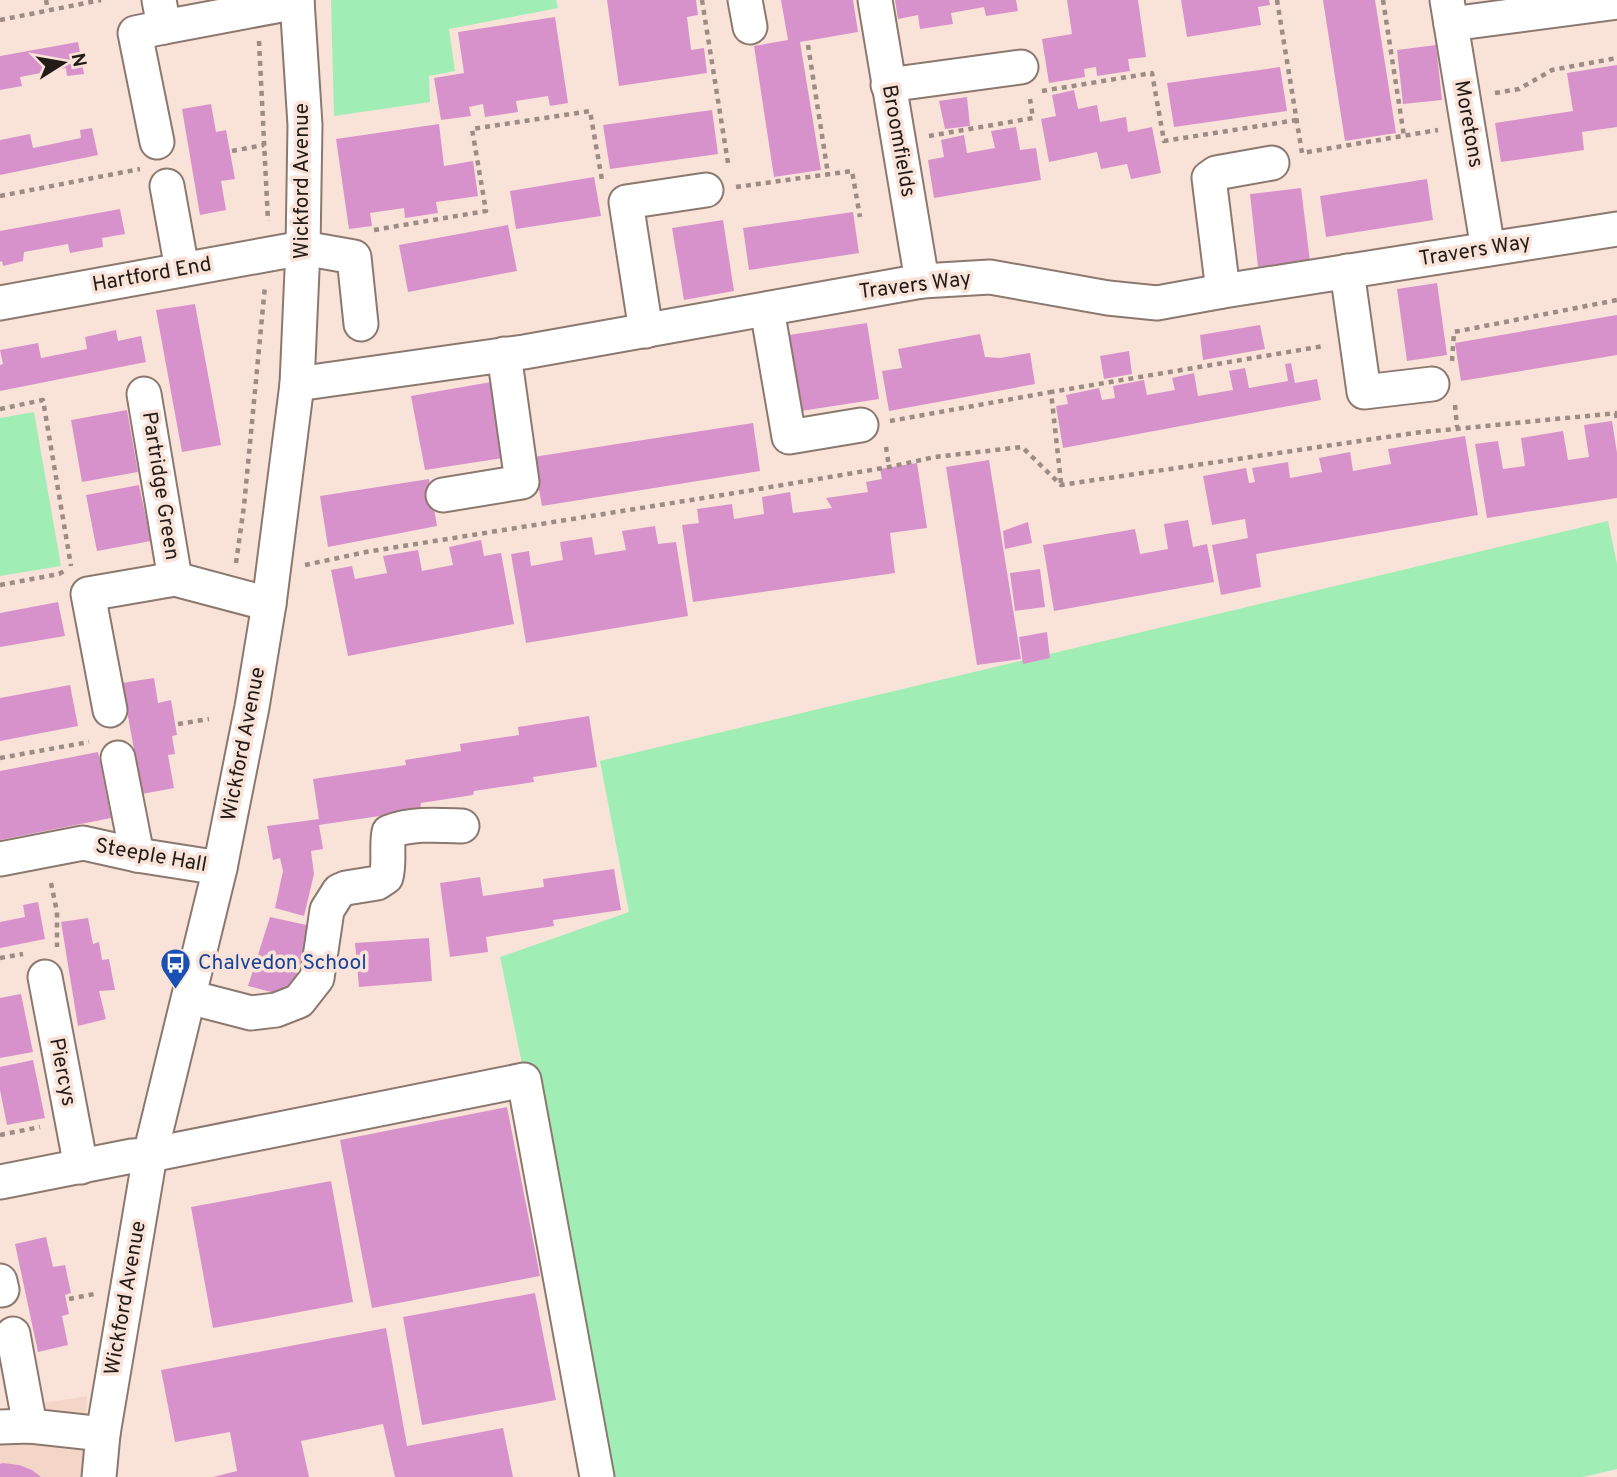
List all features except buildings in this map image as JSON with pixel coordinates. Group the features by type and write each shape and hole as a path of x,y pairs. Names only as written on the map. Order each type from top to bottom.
{"street":[{"name":"Broomfields","path":"875,0 922,281"},
{"path":"182,269 156,166 135,33 162,14 297,1"},
{"name":"Wickford Avenue","path":"99,1477 103,1434 150,1155 220,868 252,706 271,588 297,384 303,248 304,125 297,1"},
{"path":"1449,12 1617,2"},
{"name":"Moretons","path":"1449,12 1489,249"},
{"path":"888,85 1021,68"},
{"path":"1223,291 1209,178 1216,173 1272,163"},
{"path":"646,331 626,202 706,190"},
{"name":"Travers Way","path":"297,384 646,331 922,281 990,277 1108,298 1157,303 1617,229"},
{"name":"Hartford End","path":"0,303 303,248 354,257 361,324"},
{"path":"1347,271 1364,391 1447,385"},
{"path":"767,309 789,437 876,431"},
{"path":"443,495 522,482 505,354"},
{"name":"Partridge Green","path":"144,394 175,579"},
{"name":"Partridge Green","path":"110,710 88,594 175,579 271,588"},
{"path":"104,750 137,855"},
{"path":"189,997 251,1013 276,1010 299,1001 317,978 327,910 339,891 377,883 386,877 389,832 417,825 462,825"},
{"name":"Steeple Hall","path":"0,859 83,843 137,855 220,868"},
{"name":"Piercys","path":"45,977 80,1167"},
{"path":"0,1182 132,1156 150,1155 524,1080 597,1477"},
{"path":"13,1334 15,1427 103,1434"}],"path":[{"path":"46,0 48,10"},
{"path":"0,20 101,0"},
{"path":"702,0 727,163"},
{"path":"1278,0 1302,153 1404,136 1519,89 1552,70 1617,58"},
{"path":"1383,0 1404,136"},
{"path":"259,29 268,229"},
{"path":"808,45 828,174"},
{"path":"918,138 1033,118 1029,93 1152,73 1164,141 1297,120"},
{"path":"232,151 264,145"},
{"path":"0,196 156,166"},
{"path":"236,564 257,384 265,282"},
{"path":"1457,427 1447,385 1454,332 1617,300"},
{"path":"889,467 876,431 1051,392 1356,341"},
{"path":"1051,392 1061,485"},
{"path":"0,409 43,400 72,565 59,574 0,585"},
{"path":"1061,485 1457,427 1616,413 1617,422"},
{"path":"271,588 366,552 889,467 935,457 1022,447 1061,485"},
{"path":"59,574 62,587"},
{"path":"178,724 209,719"},
{"path":"0,758 104,750"},
{"path":"45,850 57,912 57,947 45,977"},
{"path":"0,1135 72,1121"},
{"path":"69,1299 94,1294"}],"shaded area":[{"path":"87,1396 82,1477 0,1477 0,1410"}],"green space":[{"path":"331,0 556,0 558,8 449,29 455,71 429,76 430,102 334,116"},
{"path":"34,412 61,566 0,576 0,418"},
{"path":"1608,521 1617,564 1617,1469 1583,1477 607,1477 500,957 629,912 600,761"}],"place":[{"name":"Chalvedon School","path":"175,990"}]}
